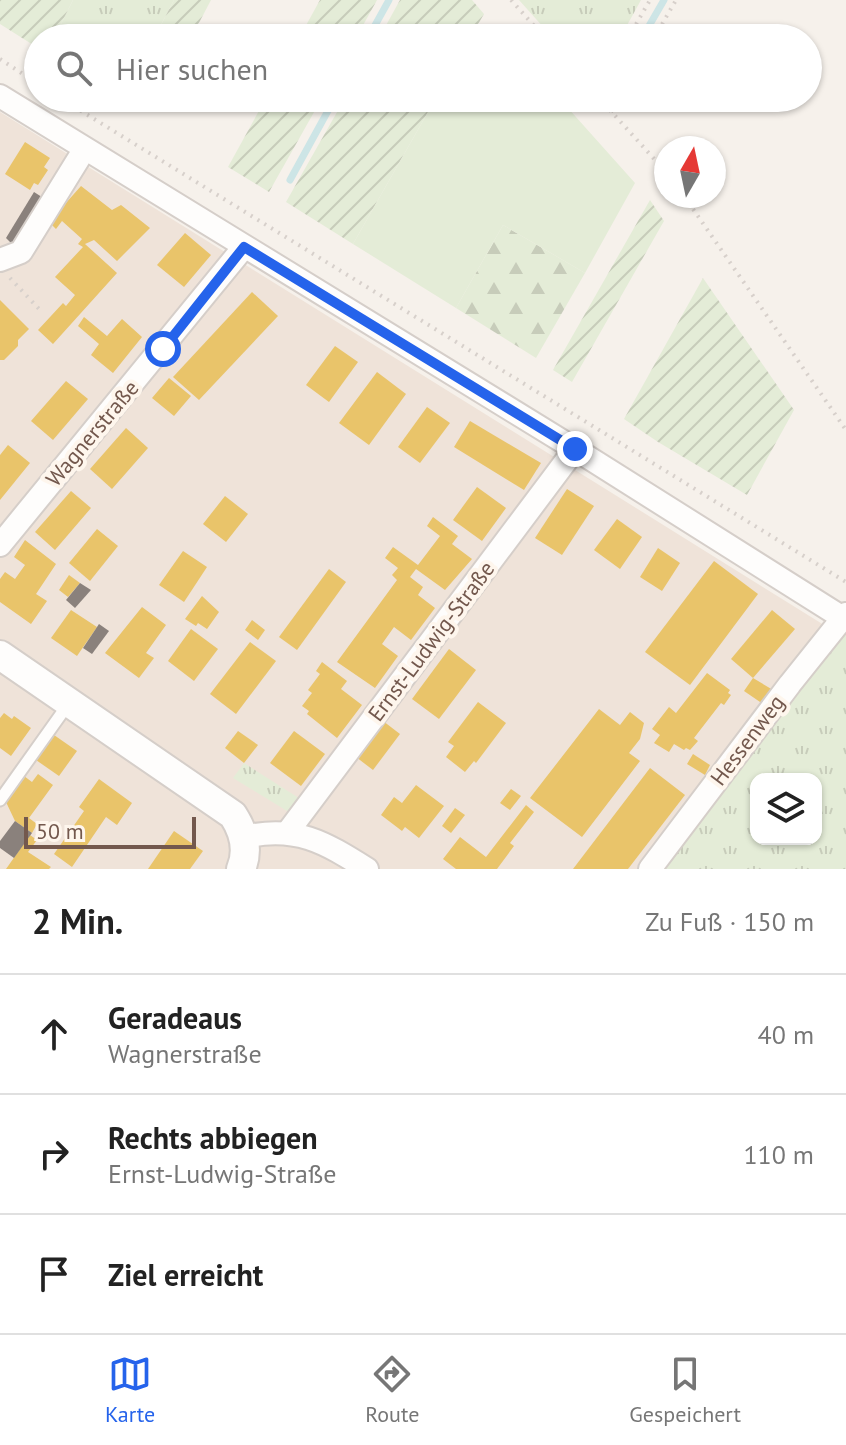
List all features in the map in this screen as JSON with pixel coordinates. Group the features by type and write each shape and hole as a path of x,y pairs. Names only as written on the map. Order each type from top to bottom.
{"street":[{"path":"0,96 24,111"},
{"path":"25,112 844,616"},
{"path":"0,260 21,252 84,150"},
{"name":"Wagnerstraße","path":"0,545 244,247"},
{"name":"Ernst-Ludwig-Straße","path":"287,833 575,449"},
{"name":"Hessenweg","path":"650,869 844,616"},
{"path":"0,655 233,815 244,837 244,863 241,869"},
{"path":"244,837 287,833 314,839 367,869"}],"lane":[{"path":"0,800 69,703"}],"path":[{"path":"511,0 532,24"},
{"path":"636,24 650,0"},
{"path":"662,24 676,0"},
{"path":"0,59 24,75"},
{"path":"83,112 846,582"},
{"path":"611,112 654,159"},
{"path":"692,208 846,430"},
{"path":"0,268 40,310"}],"shaded area":[{"path":"0,112 824,625 649,869 0,869"}],"green space":[{"path":"0,0 73,0 61,24 24,24 24,39 0,24"},
{"path":"73,0 174,0 161,24 61,24"},
{"path":"174,0 211,0 198,24 161,24"},
{"path":"320,0 377,0 364,24 307,24"},
{"path":"400,0 472,0 484,14 478,24 387,24"},
{"path":"519,0 641,0 628,24 540,24"},
{"path":"258,112 314,112 269,192 228,167"},
{"path":"337,112 428,112 353,244 286,202"},
{"path":"428,112 572,112 635,183 585,273 503,225 456,308 353,244"},
{"path":"650,200 664,221 572,382 553,370"},
{"path":"503,225 585,273 536,358 456,308"},
{"path":"703,278 794,410 747,495 624,419"},
{"path":"846,627 846,869 656,869"},
{"path":"244,763 302,800 292,814 233,778"}],"building: Wohnen":[{"path":"25,142 50,158 44,167 48,170 38,185 34,183 30,190 5,174"},
{"path":"81,186 112,210 121,205 150,228 117,261 94,240 85,244 117,273 53,344 38,330 63,303 66,306 75,295 55,277 83,247 78,244 82,239 62,221 56,229 49,222"},
{"path":"185,233 211,255 184,287 157,265"},
{"path":"252,292 278,316 199,400 173,377"},
{"path":"0,300 29,329 4,360 0,360"},
{"path":"84,317 107,336 122,319 142,337 113,373 91,355 99,344 78,326"},
{"path":"335,346 358,362 329,402 306,385"},
{"path":"377,372 406,394 369,445 339,423"},
{"path":"169,378 191,396 174,416 152,398"},
{"path":"66,381 88,399 53,440 31,421"},
{"path":"427,407 450,423 420,463 398,447"},
{"path":"470,421 541,463 524,490 454,447"},
{"path":"126,428 148,448 112,489 90,469"},
{"path":"8,445 30,463 0,500 0,455"},
{"path":"477,487 506,508 482,541 453,520"},
{"path":"567,489 594,506 562,555 535,538"},
{"path":"71,491 91,508 55,550 35,532"},
{"path":"225,496 248,514 226,542 203,524"},
{"path":"433,517 458,536 452,544 472,559 445,590 416,569 410,577 423,587 418,595 435,608 411,640 394,627 382,644 398,656 375,688 337,662 397,580 392,575 398,568 385,558 393,547 418,565 440,536 427,526"},
{"path":"617,519 642,537 620,569 594,550"},
{"path":"97,529 118,546 90,581 69,563"},
{"path":"25,540 56,564 36,594 47,601 31,624 0,602 0,579 5,572 15,579 25,565 14,557"},
{"path":"658,548 680,563 662,591 640,577"},
{"path":"183,551 207,567 184,602 159,585"},
{"path":"714,561 758,594 690,685 645,652"},
{"path":"329,569 346,582 297,650 279,637"},
{"path":"69,575 80,583 68,597 59,590"},
{"path":"202,596 219,612 207,629 185,619"},
{"path":"142,607 166,625 146,653 154,658 139,678 105,653"},
{"path":"71,610 97,627 77,656 51,638"},
{"path":"772,610 795,629 753,678 731,659"},
{"path":"252,620 265,630 258,640 245,630"},
{"path":"191,629 218,649 194,681 168,661"},
{"path":"250,642 276,661 236,714 210,694"},
{"path":"449,649 476,670 439,719 412,699"},
{"path":"322,662 347,681 341,689 362,705 337,738 307,714 309,711 302,706 312,693 308,690 320,674 316,671"},
{"path":"707,673 730,690 728,693 731,695 694,738 698,741 690,750 674,744 669,752 654,743 660,735 652,729 669,707 676,713"},
{"path":"753,678 773,690 763,704 744,691"},
{"path":"478,702 506,723 476,763 474,761 465,772 446,757 454,746 448,742"},
{"path":"599,709 620,725 630,712 644,723 640,739 629,753 640,761 582,837 530,798"},
{"path":"4,713 31,728 11,756 0,748 0,718"},
{"path":"383,721 400,734 373,770 356,757"},
{"path":"238,731 258,745 244,763 225,748"},
{"path":"294,731 325,754 301,786 270,763"},
{"path":"54,735 77,751 59,776 36,760"},
{"path":"693,754 710,765 705,775 687,764"},
{"path":"650,768 685,795 628,869 573,869"},
{"path":"38,774 53,785 29,818 37,824 32,833 15,821 6,802 24,776 32,782"},
{"path":"99,779 132,803 117,825 106,817 72,867 54,854 84,811 79,807"},
{"path":"416,785 444,806 419,838 405,827 402,831 381,815 394,797 402,803"},
{"path":"511,789 521,796 510,810 500,803"},
{"path":"526,805 534,812 510,843 514,846 497,869 456,869 443,859 460,837 486,857"},
{"path":"455,808 465,815 451,833 442,826"},
{"path":"174,831 203,851 190,869 148,869"},
{"path":"30,835 37,840 28,852 51,867 6,869"}],"building: Industrie":[{"path":"34,192 45,199 16,248 6,238"},
{"path":"80,583 91,590 75,608 66,600"},
{"path":"99,624 109,631 92,654 83,648"},
{"path":"15,821 32,833 14,858 0,848 0,841"}],"waterway":[{"path":"376,24 389,0"},
{"path":"650,24 664,0"},
{"path":"290,180 327,112"}],"route":[{"path":"163,349 244,247 575,449"}]}
